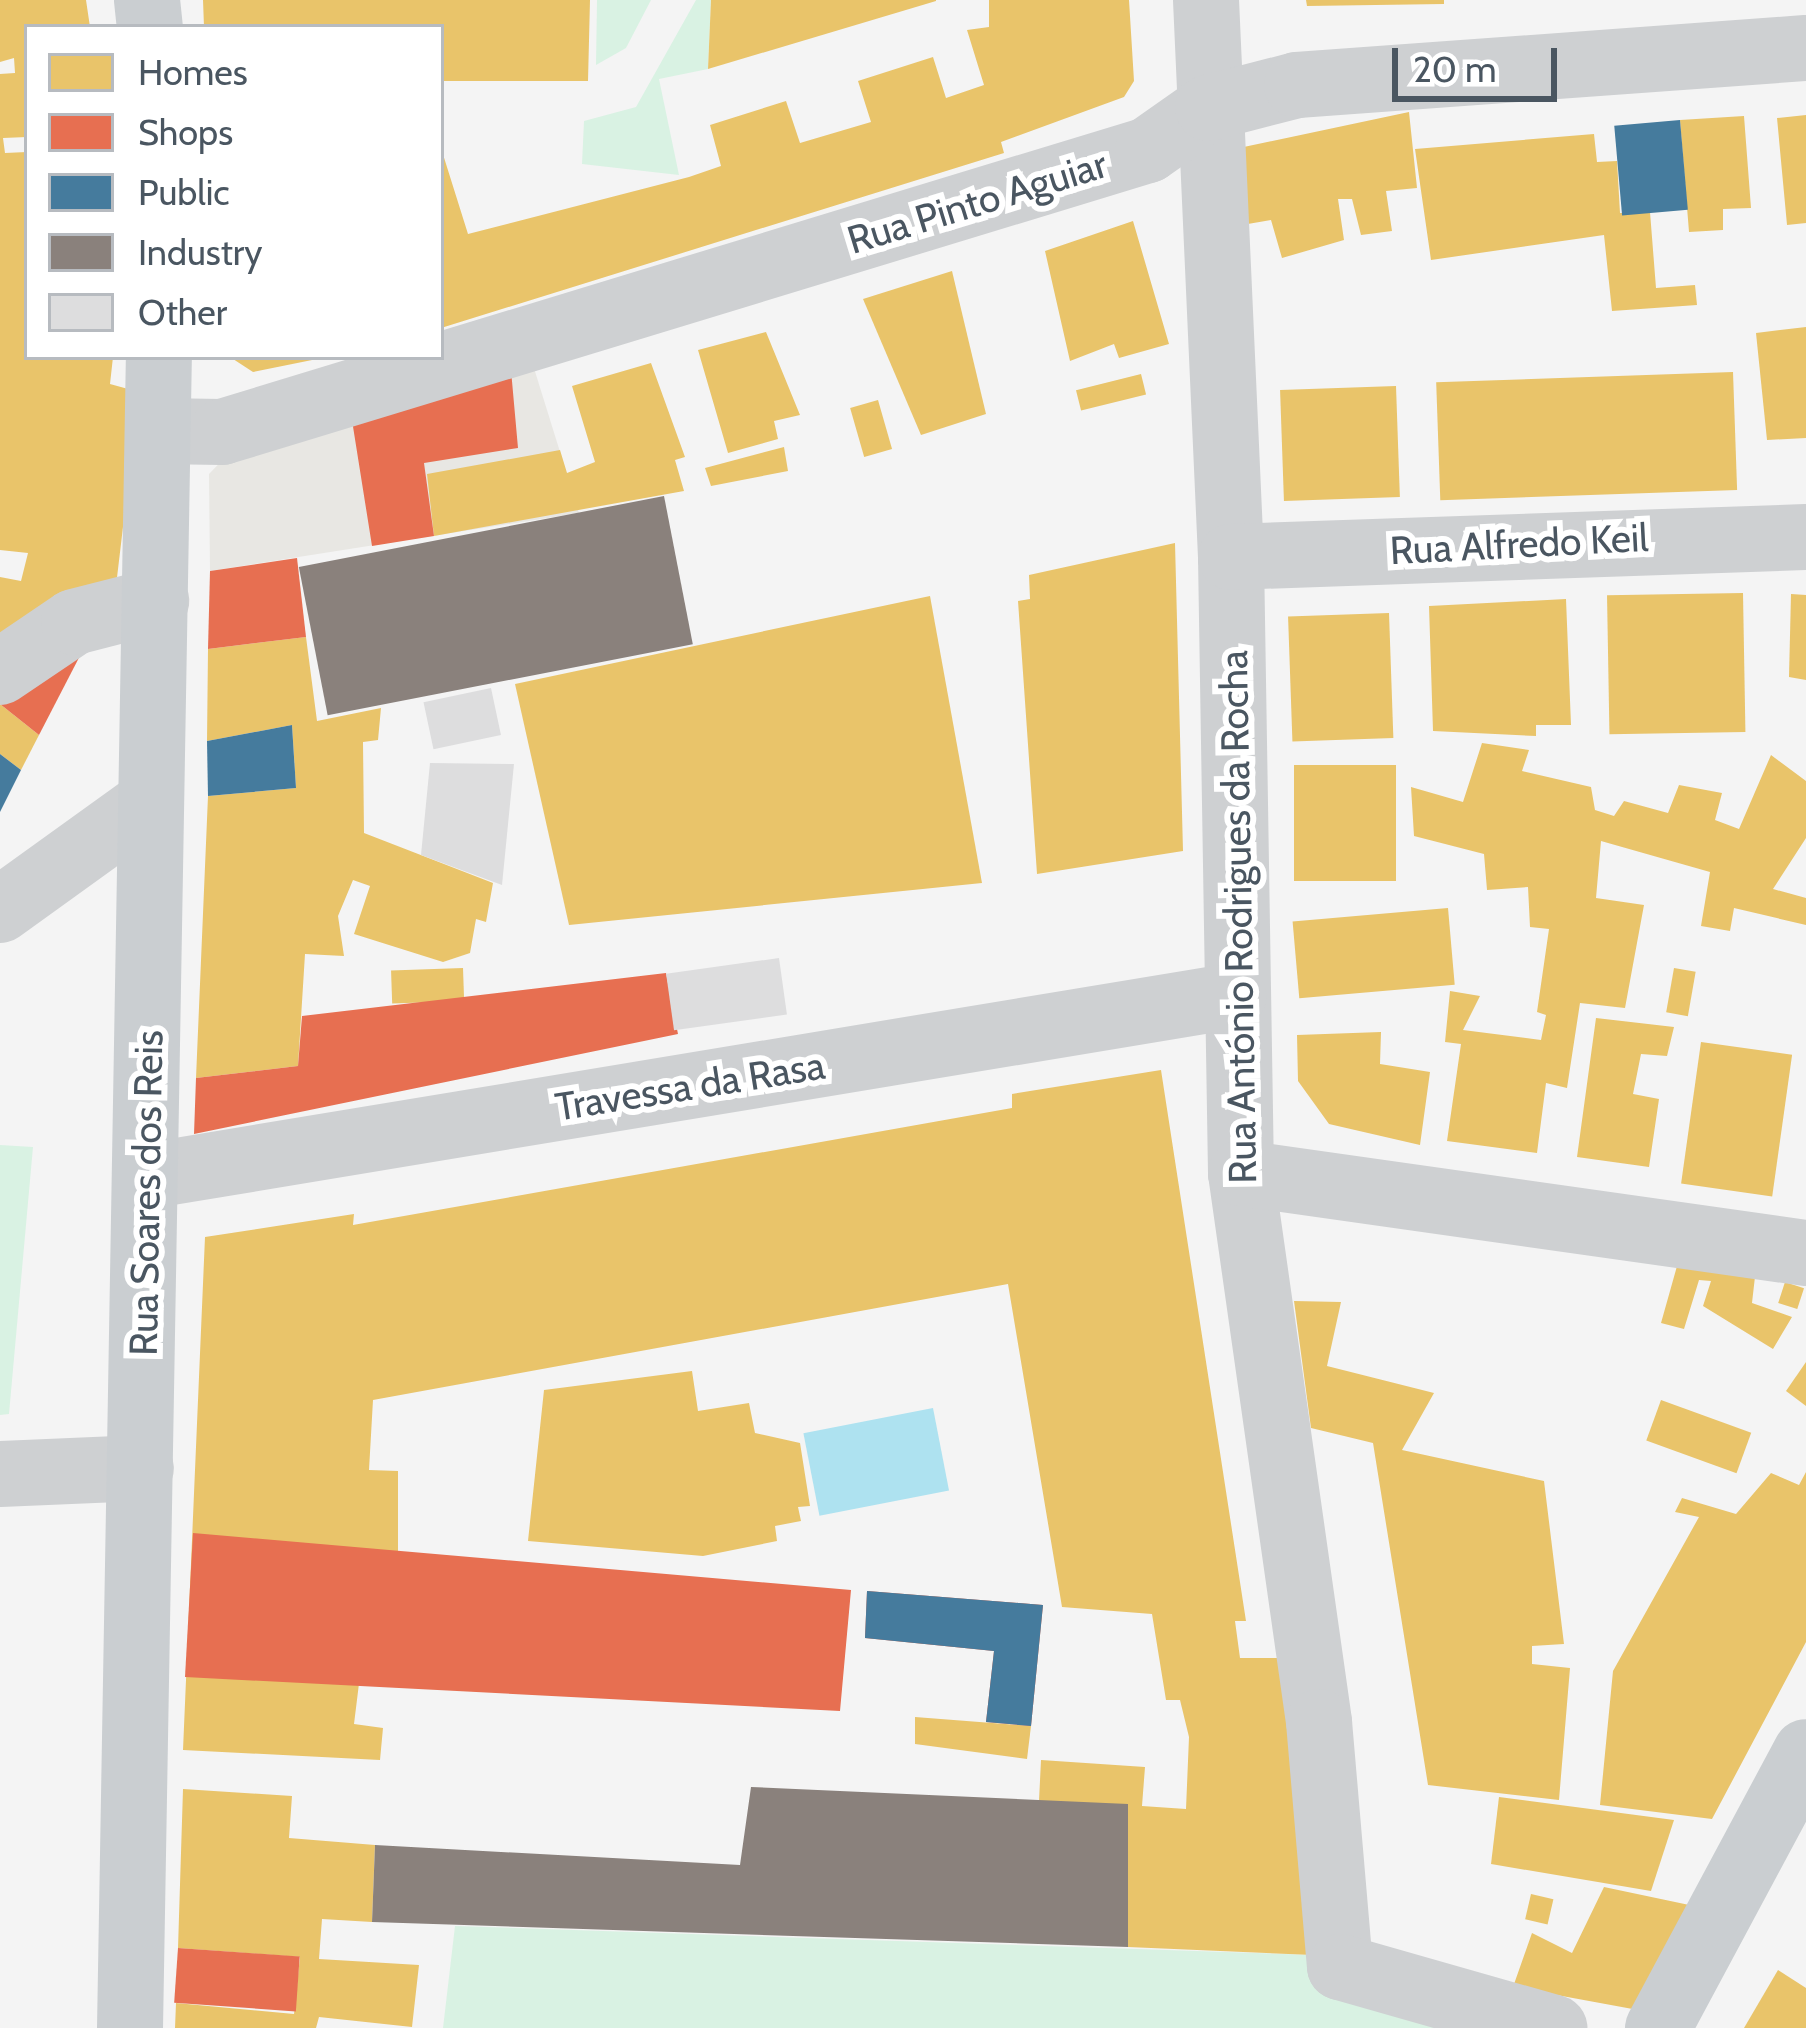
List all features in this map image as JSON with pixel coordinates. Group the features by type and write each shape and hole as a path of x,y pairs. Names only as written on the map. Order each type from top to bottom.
{"main road":[{"name":"Rua Soares dos Reis","path":"130,2028 158,360"},
{"path":"1658,2028 1806,1752"}],"street":[{"name":"Rua António Rodrigues da Rocha","path":"1205,0 1231,557 1233,996 1241,1173 1319,1722 1340,1966 1554,2028"},
{"name":"Rua Pinto Aguiar","path":"158,431 221,432 1148,150 1208,108 1297,85 1806,48"},
{"name":"Rua Alfredo Keil","path":"1231,557 1806,537"},
{"path":"0,672 74,622 156,601"},
{"path":"0,910 152,801"},
{"name":"Travessa da Rasa","path":"147,1176 1233,996"},
{"path":"1241,1173 1806,1252"},
{"path":"0,1474 141,1468"}],"shaded area":[{"path":"533,365 579,513 210,571 209,474 238,444"}],"green space":[{"path":"597,0 651,0 626,48 596,65"},
{"path":"696,0 711,0 708,69 659,79 679,175 582,164 584,121 636,107"},
{"path":"0,1145 33,1147 9,1414 0,1415"},
{"path":"455,1926 1313,1955 1495,2028 443,2028"}],"water":[{"path":"933,1408 949,1490 819,1516 803,1433"}],"building: Homes":[{"path":"0,0 86,0 90,24 24,24 24,137 3,138 5,153 24,152 24,360 113,360 110,384 139,392 116,586 0,657 0,577 21,581 28,553 0,550 0,74 15,73 14,58 0,62"},
{"path":"203,0 590,0 588,81 444,81 444,24 204,24"},
{"path":"711,0 936,0 936,1 708,69"},
{"path":"989,0 1129,0 1134,81 1124,97 1001,142 1004,153 444,327 444,158 468,234 721,166 710,125 786,101 800,143 871,122 858,81 933,57 946,98 984,85 967,30 989,27"},
{"path":"1306,0 1444,0 1444,4 1307,6"},
{"path":"1409,112 1417,188 1386,191 1392,231 1361,235 1352,199 1338,199 1344,240 1282,258 1271,220 1242,225 1239,148"},
{"path":"1806,115 1806,223 1787,225 1777,118"},
{"path":"1744,116 1751,208 1723,209 1723,230 1689,232 1680,120"},
{"path":"1594,134 1597,162 1617,161 1620,213 1650,212 1656,288 1695,285 1697,305 1612,311 1604,235 1431,260 1415,149"},
{"path":"1133,221 1169,344 1119,358 1114,344 1070,361 1045,251"},
{"path":"952,271 986,414 921,435 863,299"},
{"path":"1806,327 1806,438 1767,440 1756,333"},
{"path":"766,332 800,415 774,421 778,439 728,453 698,350"},
{"path":"235,360 312,360 253,372"},
{"path":"651,363 685,457 675,460 684,491 434,536 427,474 560,450 567,473 595,462 572,386"},
{"path":"1733,372 1737,490 1440,500 1436,382"},
{"path":"1141,374 1146,394 1081,411 1076,390"},
{"path":"1396,386 1400,497 1284,501 1280,390"},
{"path":"878,400 892,449 864,457 850,408"},
{"path":"784,447 788,471 711,486 705,468"},
{"path":"1175,543 1183,851 1037,874 1018,601 1030,599 1029,575"},
{"path":"1743,593 1745,732 1609,734 1607,595"},
{"path":"1791,594 1806,595 1806,680 1789,677"},
{"path":"930,596 982,883 569,925 515,684"},
{"path":"1566,599 1571,725 1536,725 1536,736 1433,731 1429,606"},
{"path":"1389,613 1393,738 1292,741 1288,617"},
{"path":"306,637 317,721 381,708 378,740 363,742 364,833 493,883 486,922 476,919 470,953 443,962 354,934 370,886 353,880 338,916 344,956 305,954 298,1066 196,1078 208,796 296,788 292,725 207,741 208,649"},
{"path":"0,704 39,735 21,770 0,754"},
{"path":"1482,743 1529,750 1522,771 1591,787 1595,810 1614,816 1624,801 1668,813 1679,785 1722,793 1715,820 1739,829 1771,755 1806,781 1806,838 1773,889 1806,898 1806,925 1734,908 1730,931 1701,926 1710,872 1601,841 1596,898 1644,905 1625,1008 1580,1003 1567,1088 1546,1083 1537,1153 1447,1141 1461,1044 1445,1042 1450,991 1480,996 1463,1030 1541,1040 1546,1015 1537,1012 1549,929 1530,927 1528,887 1487,890 1484,854 1414,836 1411,787 1463,802"},
{"path":"1294,765 1396,765 1396,881 1294,881"},
{"path":"1448,908 1455,985 1299,998 1293,922"},
{"path":"463,968 464,1001 392,1003 391,971"},
{"path":"1674,968 1696,972 1688,1016 1666,1012"},
{"path":"1596,1018 1674,1027 1667,1056 1641,1054 1633,1094 1659,1099 1649,1167 1577,1157"},
{"path":"1381,1032 1380,1064 1430,1072 1420,1145 1329,1124 1298,1081 1297,1035"},
{"path":"1701,1042 1792,1055 1772,1196 1681,1184"},
{"path":"1161,1070 1246,1621 1235,1621 1240,1658 1285,1658 1313,1955 1128,1947 1128,1805 1039,1801 1041,1760 1145,1767 1142,1806 1186,1809 1189,1737 1180,1700 1166,1700 1152,1614 1062,1607 1008,1284 373,1400 369,1470 398,1471 398,1557 375,1554 354,1724 383,1728 380,1760 183,1750 205,1237 354,1214 353,1225 1012,1108 1012,1094"},
{"path":"1679,1259 1756,1268 1752,1303 1792,1317 1773,1349 1703,1306 1711,1281 1699,1280 1684,1329 1661,1323"},
{"path":"1785,1282 1804,1288 1797,1309 1778,1303"},
{"path":"1294,1301 1341,1302 1327,1366 1434,1393 1402,1450 1544,1481 1564,1644 1532,1646 1532,1664 1570,1668 1559,1800 1428,1785 1373,1443 1311,1428"},
{"path":"1806,1362 1806,1406 1786,1391"},
{"path":"692,1371 698,1411 749,1403 755,1433 800,1443 810,1506 798,1507 801,1521 775,1526 777,1541 703,1556 528,1541 544,1390"},
{"path":"1661,1400 1751,1433 1737,1473 1646,1440"},
{"path":"1806,1472 1806,1642 1712,1819 1600,1805 1613,1671 1699,1517 1675,1512 1682,1498 1736,1514 1771,1473 1799,1485"},
{"path":"915,1717 1031,1726 1027,1759 915,1744"},
{"path":"183,1789 292,1796 289,1838 375,1845 372,1922 322,1919 319,1959 419,1965 412,2027 319,2017 316,2028 175,2028 176,2003 294,2014 300,1957 178,1948"},
{"path":"1499,1797 1674,1820 1651,1891 1491,1864"},
{"path":"1604,1887 1694,1906 1638,2010 1513,1987 1532,1933 1572,1953"},
{"path":"1531,1894 1553,1899 1548,1925 1525,1919"},
{"path":"1778,1970 1806,1988 1806,2028 1744,2028"}],"building: Shops":[{"path":"511,370 518,448 424,463 434,536 372,546 351,414"},
{"path":"297,558 306,637 208,649 210,571"},
{"path":"84,648 39,735 0,704"},
{"path":"666,973 678,1034 194,1134 196,1078 298,1066 302,1016"},
{"path":"193,1533 851,1590 840,1711 185,1677"},
{"path":"867,1591 1043,1605 1031,1726 986,1722 994,1651 865,1638"},
{"path":"178,1948 300,1957 296,2011 174,2003"}],"building: Public":[{"path":"1680,120 1688,210 1622,215 1614,126"},
{"path":"292,725 296,788 208,796 207,741"},
{"path":"0,754 21,770 0,812"},
{"path":"867,1591 1043,1605 1031,1726 986,1722 994,1651 865,1638"}],"building: Industry":[{"path":"664,496 693,644 328,715 299,567"},
{"path":"751,1787 1128,1804 1128,1947 372,1922 375,1845 740,1865"}],"building: Other":[{"path":"491,688 501,735 433,749 424,702"},
{"path":"430,763 514,764 502,885 421,855"},
{"path":"779,958 787,1014 674,1030 666,974"}]}
